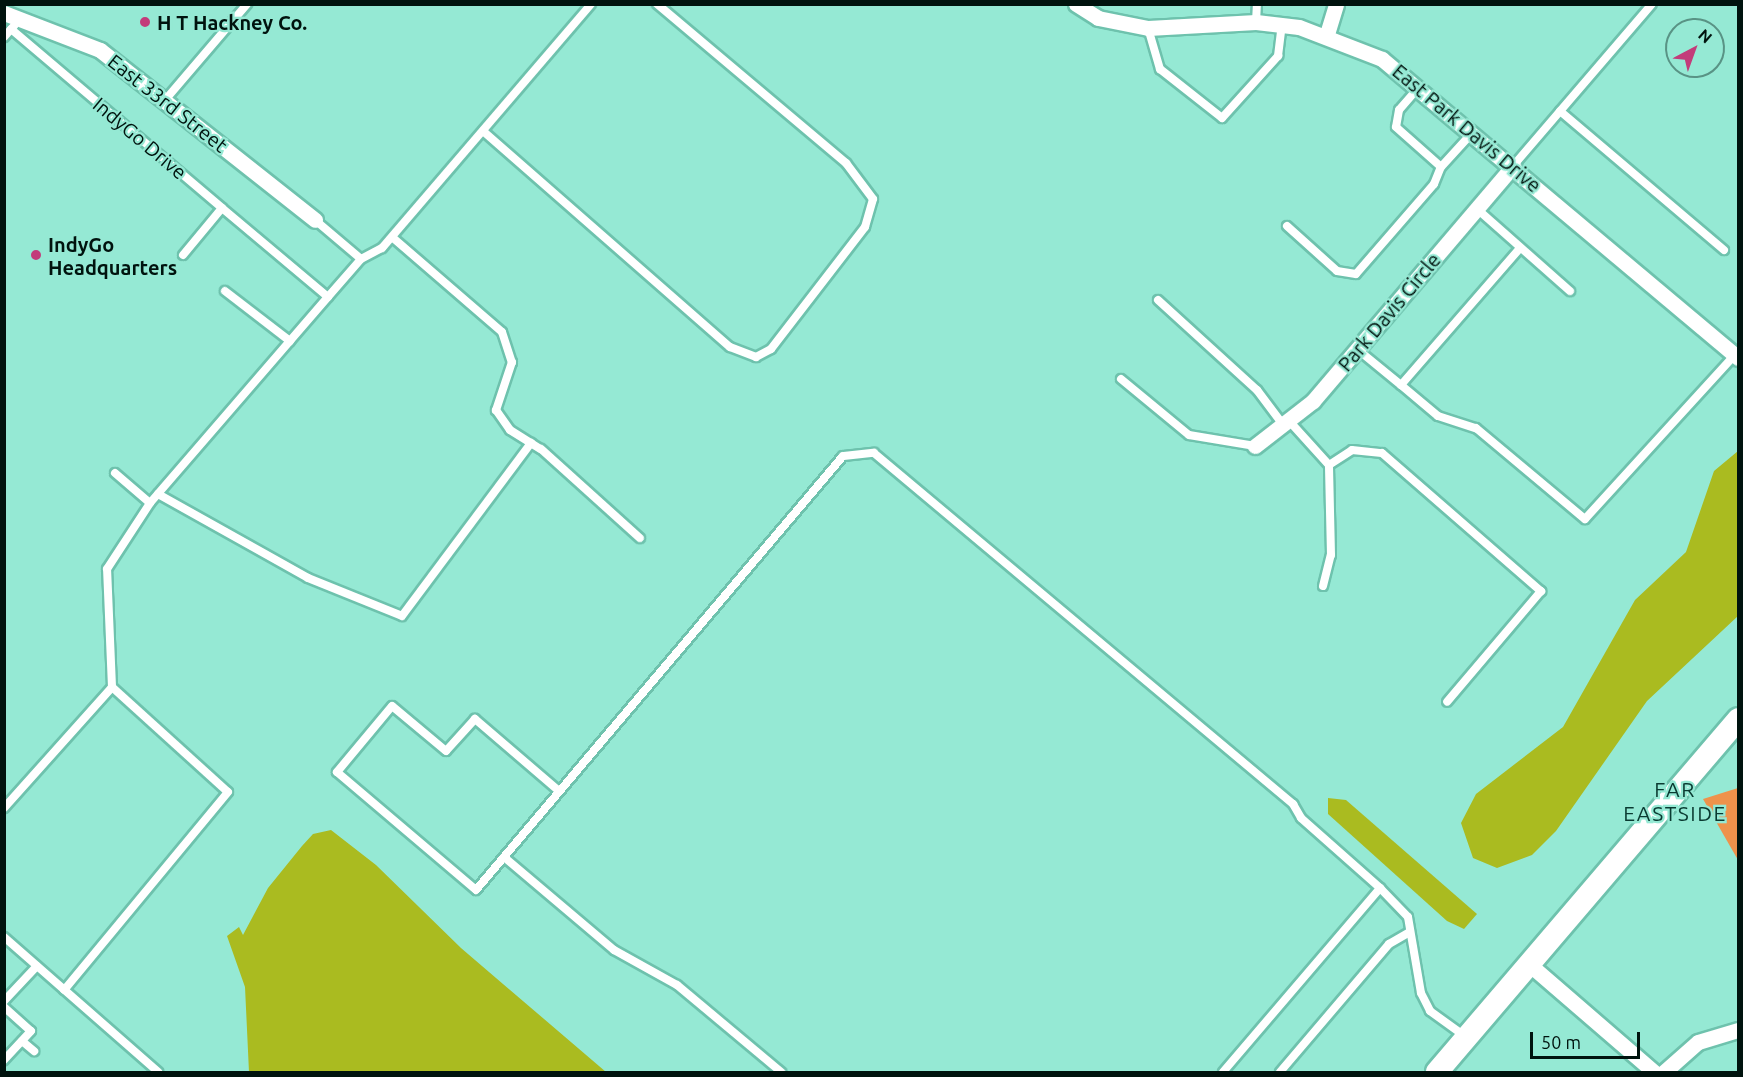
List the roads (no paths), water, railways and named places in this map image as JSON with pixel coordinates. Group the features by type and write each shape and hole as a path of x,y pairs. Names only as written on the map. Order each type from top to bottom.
{"main road":[{"path":"1437,1072 1738,719"}],"street":[{"name":"East Park Davis Drive","path":"1076,4 1098,18 1148,28 1256,22 1282,24 1327,34 1382,59 1420,86 1737,357"},
{"path":"1327,34 1336,4"},
{"name":"East 33rd Street","path":"4,13 16,24 100,50 166,99 315,220"},
{"name":"Park Davis Circle","path":"1255,446 1288,425 1357,349 1513,166"},
{"path":"1529,964 1654,1072"},
{"path":"1664,1072 1698,1042 1738,1030"}],"lane":[{"path":"166,99 247,4"},
{"path":"4,808 112,687 107,569 150,502 361,260 392,237 591,4"},
{"path":"483,131 730,347 756,357 771,349 865,227 873,199 846,163 657,4"},
{"path":"1256,22 1257,4"},
{"path":"1513,166 1652,4"},
{"path":"4,37 16,24"},
{"name":"IndyGo Drive","path":"16,24 222,208 328,297"},
{"path":"1148,28 1160,69 1222,118 1278,56 1282,24"},
{"path":"1420,86 1399,110 1396,127 1441,167"},
{"path":"1560,111 1724,250"},
{"path":"1287,226 1337,271 1356,274 1434,184 1441,167 1473,132"},
{"path":"183,255 222,208"},
{"path":"1477,209 1570,291"},
{"path":"315,220 361,260"},
{"path":"392,237 502,332 512,362 496,410 510,430 531,443 640,538"},
{"path":"1401,385 1520,248"},
{"path":"225,291 290,341"},
{"path":"1158,300 1257,390 1288,425 1329,465 1331,555 1323,586"},
{"path":"1357,349 1438,416 1476,428 1585,519 1737,357"},
{"path":"1120,379 1189,435 1255,446"},
{"path":"158,494 308,578 402,616 531,443"},
{"path":"1329,465 1352,450 1382,453 1541,591 1447,702"},
{"path":"559,791 475,719 446,751 392,706 337,772 476,890 843,456 874,453 1293,804 1301,818 1380,888 1408,917 1421,993 1430,1011 1467,1037"},
{"path":"115,473 150,502"},
{"path":"64,990 228,792 112,687"},
{"path":"504,857 614,950 677,985 781,1072"},
{"path":"1223,1072 1380,888"},
{"path":"1280,1072 1389,944 1410,932"},
{"path":"4,937 158,1072"},
{"path":"4,1001 37,966"},
{"path":"4,1007 31,1031 4,1060"},
{"path":"22,1041 34,1051"}],"place":[{"name":"H T Hackney Co.","path":"145,22"},
{"name":"IndyGo Headquarters","path":"36,255"}],"district":[{"name":"FAR EASTSIDE","path":"1675,801"}]}
